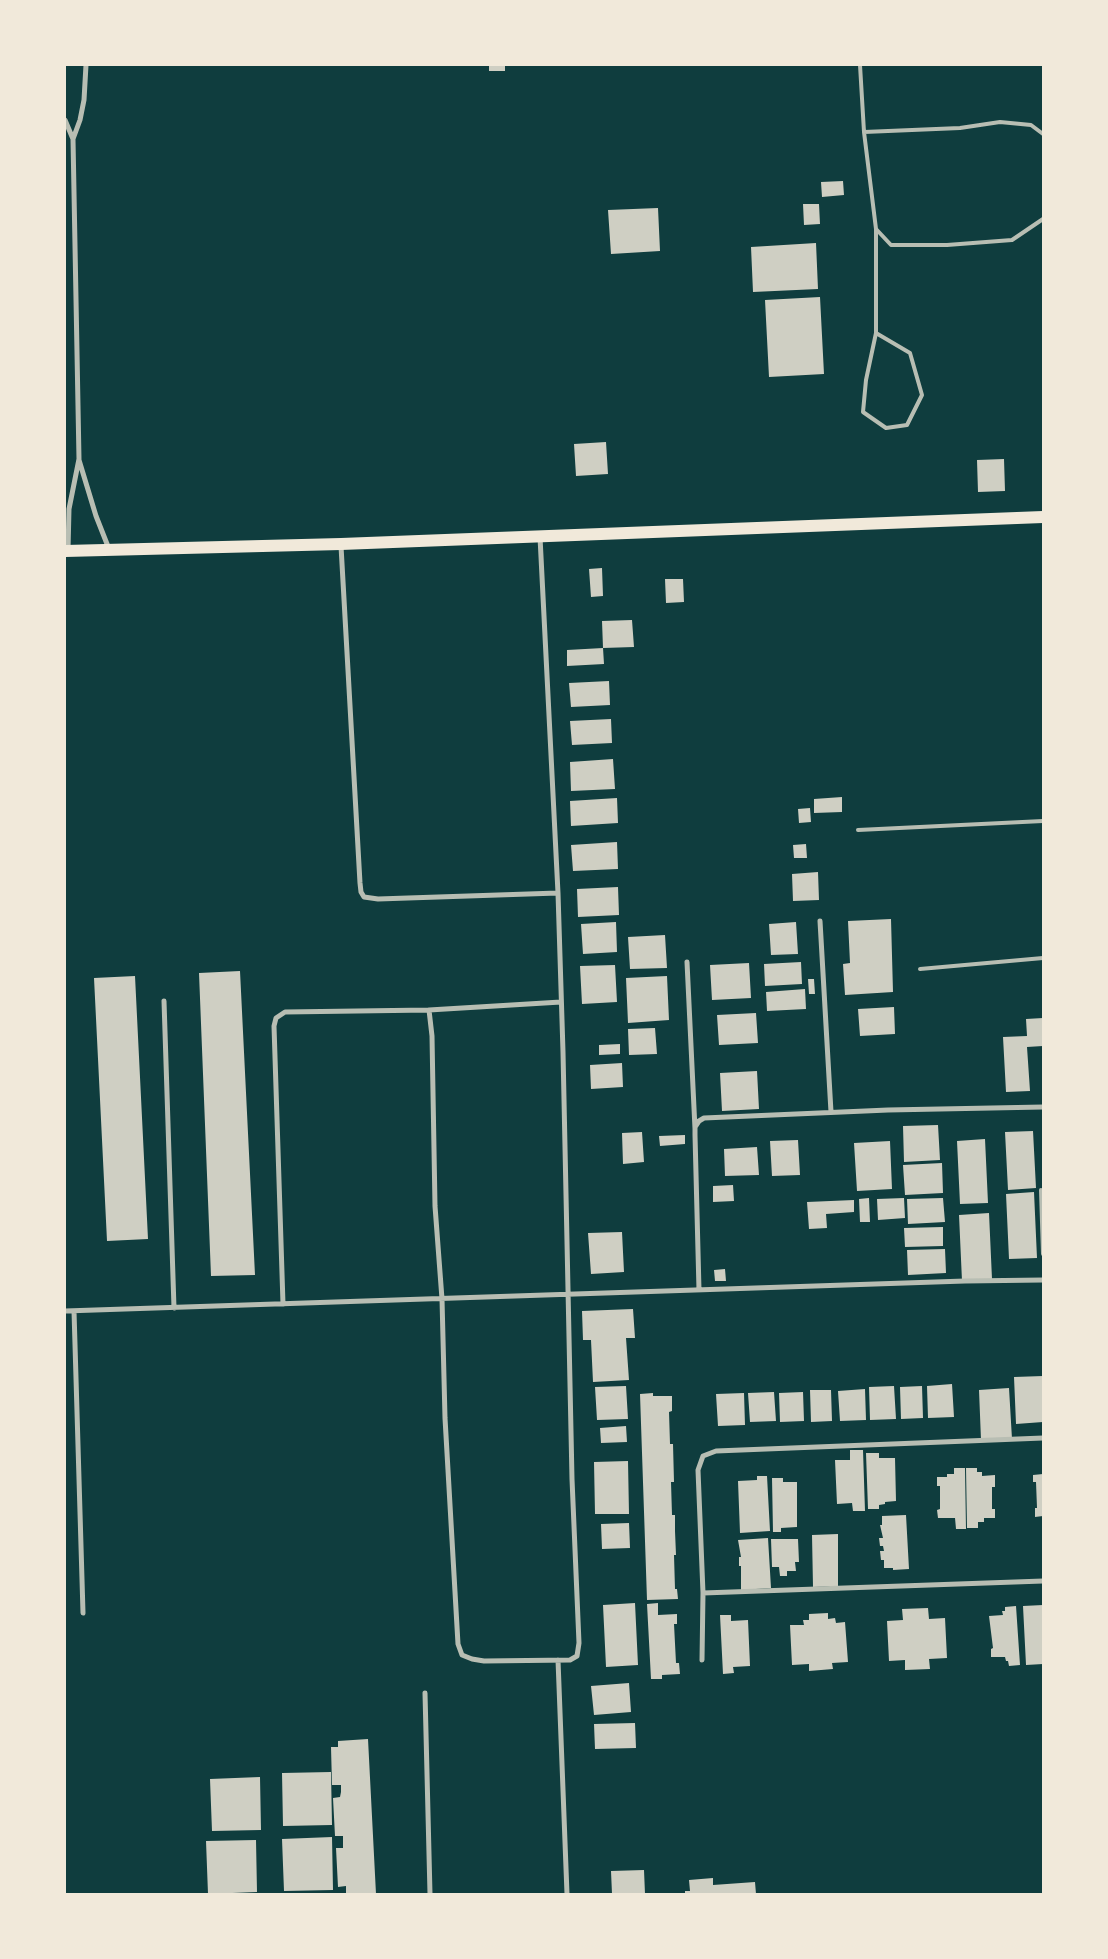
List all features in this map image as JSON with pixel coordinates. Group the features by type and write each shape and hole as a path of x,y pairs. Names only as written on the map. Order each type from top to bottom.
{"main road":[{"path":"66,551 340,544 1043,517"}],"street":[{"path":"66,551 69,509 79,460 73,139 80,120 84,100 86,65"},
{"path":"65,120 73,139"},
{"path":"79,460 96,516 109,549"},
{"path":"429,1010 432,1036 435,1206 442,1299 445,1418 456,1635 460,1652 472,1659 484,1661 574,1658 579,1648 572,1479 564,1052 540,537"},
{"path":"340,544 360,883 361,892 364,897 378,899 558,893"},
{"path":"820,921 831,1112"},
{"path":"687,962 695,1135 699,1290"},
{"path":"164,1001 174,1308"},
{"path":"283,1304 274,1026 276,1018 286,1012 429,1010 561,1002"},
{"path":"695,1135 695,1127 704,1118 831,1112 1043,1107"},
{"path":"65,1311 955,1281 1043,1280"},
{"path":"74,1311 83,1613"},
{"path":"702,1660 703,1593 698,1470 703,1456 709,1452 1043,1438"},
{"path":"703,1593 1043,1581"},
{"path":"558,1660 567,1894"},
{"path":"425,1693 430,1894"}],"lane":[{"path":"860,65 864,132 876,229 876,333 866,380 863,412 886,428 907,425 922,395 910,353 876,333"},
{"path":"864,132 960,128 1000,122 1031,125 1043,134"},
{"path":"876,229 891,245 947,245 1012,240 1043,219"},
{"path":"858,830 1043,821"},
{"path":"920,969 1043,958"},
{"path":"1041,1190 1043,1254"}],"building":[{"path":"489,65 505,65 505,71 489,71"},
{"path":"843,181 844,195 822,197 821,182"},
{"path":"803,204 819,204 820,224 804,225"},
{"path":"658,208 660,251 611,254 608,210"},
{"path":"816,243 818,289 753,292 751,247"},
{"path":"820,297 824,374 769,377 765,300"},
{"path":"606,442 608,474 576,476 574,444"},
{"path":"1004,459 1005,491 978,492 977,460"},
{"path":"602,568 603,596 591,597 589,569"},
{"path":"665,579 683,579 684,602 666,603"},
{"path":"632,620 634,647 603,648 602,621"},
{"path":"603,648 604,664 567,666 567,650"},
{"path":"609,681 610,705 571,707 569,683"},
{"path":"611,719 612,743 572,745 570,721"},
{"path":"613,759 615,789 571,791 570,762"},
{"path":"842,797 842,812 814,813 814,799"},
{"path":"617,798 618,823 571,826 570,801"},
{"path":"810,808 811,822 799,823 798,809"},
{"path":"617,842 618,869 573,871 571,845"},
{"path":"806,844 807,858 794,858 793,845"},
{"path":"818,872 819,900 793,901 792,874"},
{"path":"618,887 619,915 578,917 577,889"},
{"path":"891,919 893,992 845,995 843,964 850,963 848,921"},
{"path":"616,922 617,952 583,954 581,924"},
{"path":"796,922 798,954 771,955 769,924"},
{"path":"665,935 667,968 630,969 628,937"},
{"path":"801,962 802,984 765,986 764,964"},
{"path":"749,963 751,998 712,1000 710,965"},
{"path":"615,965 617,1002 582,1004 580,966"},
{"path":"240,971 255,1275 211,1276 199,973"},
{"path":"135,976 148,1239 107,1241 94,978"},
{"path":"667,976 669,1020 628,1023 626,978"},
{"path":"808,979 814,979 815,994 809,994"},
{"path":"805,989 806,1009 767,1011 766,992"},
{"path":"894,1007 895,1034 860,1036 858,1009"},
{"path":"756,1013 758,1043 719,1045 717,1015"},
{"path":"1043,1018 1043,1046 1027,1047 1030,1091 1006,1092 1003,1037 1027,1036 1026,1019"},
{"path":"655,1028 657,1054 629,1055 628,1029"},
{"path":"620,1044 620,1054 599,1055 599,1045"},
{"path":"622,1063 623,1087 591,1089 590,1065"},
{"path":"757,1071 759,1109 722,1111 720,1073"},
{"path":"938,1125 940,1160 904,1162 903,1126"},
{"path":"1033,1131 1036,1188 1008,1190 1005,1132"},
{"path":"642,1132 644,1162 623,1164 622,1133"},
{"path":"685,1135 685,1144 660,1146 659,1136"},
{"path":"985,1139 988,1203 960,1204 957,1141"},
{"path":"798,1140 800,1175 772,1176 770,1141"},
{"path":"890,1141 892,1189 857,1191 854,1143"},
{"path":"757,1147 759,1175 725,1176 724,1149"},
{"path":"942,1163 943,1193 905,1195 903,1165"},
{"path":"733,1185 734,1201 713,1202 713,1186"},
{"path":"1034,1192 1037,1258 1009,1259 1006,1194"},
{"path":"869,1198 870,1222 860,1222 859,1199"},
{"path":"904,1198 905,1218 878,1220 877,1199"},
{"path":"943,1198 945,1222 908,1224 907,1199"},
{"path":"854,1200 854,1212 826,1214 827,1228 809,1229 807,1202"},
{"path":"989,1213 992,1279 962,1281 959,1215"},
{"path":"943,1227 943,1246 905,1247 904,1228"},
{"path":"622,1232 624,1272 591,1274 588,1233"},
{"path":"945,1249 946,1273 908,1275 907,1250"},
{"path":"725,1269 726,1281 715,1281 714,1270"},
{"path":"633,1309 635,1338 626,1338 629,1380 593,1382 591,1340 583,1340 582,1311"},
{"path":"1043,1376 1043,1422 1016,1424 1014,1377"},
{"path":"952,1384 954,1417 928,1418 927,1386"},
{"path":"626,1386 628,1419 597,1420 595,1387"},
{"path":"894,1386 896,1419 870,1420 869,1387"},
{"path":"922,1386 923,1418 901,1419 900,1387"},
{"path":"1009,1388 1012,1439 981,1440 979,1390"},
{"path":"865,1389 866,1420 840,1421 838,1391"},
{"path":"810,1390 831,1390 832,1421 811,1422"},
{"path":"774,1392 776,1421 750,1422 748,1393"},
{"path":"803,1392 804,1421 780,1422 779,1393"},
{"path":"653,1393 653,1396 672,1396 672,1411 669,1412 670,1444 673,1444 674,1482 671,1482 672,1515 675,1515 675,1589 677,1589 678,1599 647,1600 640,1394"},
{"path":"744,1393 745,1425 718,1426 716,1394"},
{"path":"626,1426 627,1442 601,1443 600,1428"},
{"path":"850,1450 863,1450 865,1511 853,1511 852,1503 837,1504 835,1460 850,1460"},
{"path":"866,1453 879,1453 879,1458 895,1458 896,1501 885,1502 885,1504 879,1505 879,1509 868,1509"},
{"path":"628,1461 629,1514 595,1514 594,1462"},
{"path":"954,1468 965,1468 966,1529 956,1529 955,1518 938,1518 940,1486 937,1486 937,1477 947,1477 947,1474 954,1474"},
{"path":"966,1468 977,1468 977,1472 982,1472 982,1476 995,1475 995,1487 992,1487 992,1509 995,1509 995,1518 984,1518 984,1522 978,1522 978,1528 967,1528"},
{"path":"1043,1474 1043,1516 1035,1517 1035,1508 1037,1508 1036,1482 1033,1482 1033,1475"},
{"path":"757,1476 767,1476 770,1531 740,1533 738,1481 757,1480"},
{"path":"772,1478 783,1478 783,1482 797,1482 797,1527 781,1528 781,1532 773,1532"},
{"path":"906,1515 909,1569 893,1570 893,1568 884,1568 884,1560 881,1560 880,1551 884,1551 883,1546 880,1546 879,1538 883,1538 880,1525 882,1525 882,1516"},
{"path":"629,1523 630,1548 602,1549 601,1524"},
{"path":"838,1534 838,1586 813,1587 812,1535"},
{"path":"768,1538 771,1588 741,1590 739,1557 741,1557 738,1540"},
{"path":"771,1539 798,1539 799,1562 795,1562 796,1571 787,1571 787,1576 780,1576 779,1567 772,1567"},
{"path":"635,1603 638,1665 606,1667 603,1605"},
{"path":"658,1603 658,1615 677,1614 677,1624 674,1624 676,1663 679,1663 680,1674 662,1675 662,1679 651,1679 647,1604"},
{"path":"1043,1605 1043,1664 1026,1665 1023,1606"},
{"path":"1016,1606 1020,1665 1009,1666 1005,1657 991,1657 991,1649 993,1648 989,1616 1003,1615 1002,1611 1005,1611 1005,1607"},
{"path":"928,1608 929,1619 945,1618 947,1658 929,1659 930,1669 905,1670 905,1660 889,1661 887,1621 903,1620 902,1609"},
{"path":"828,1613 828,1619 835,1618 836,1623 845,1622 848,1662 832,1663 833,1669 809,1671 809,1664 792,1665 790,1625 804,1625 803,1620 809,1620 809,1614"},
{"path":"720,1615 731,1615 731,1621 748,1620 750,1666 733,1667 734,1673 723,1674"},
{"path":"629,1683 631,1712 594,1715 591,1686"},
{"path":"635,1723 636,1748 595,1749 594,1724"},
{"path":"368,1739 376,1894 346,1894 346,1886 338,1887 336,1848 343,1848 343,1836 335,1836 333,1798 340,1797 341,1785 332,1785 331,1747 338,1747 338,1741"},
{"path":"331,1772 332,1825 283,1826 282,1773"},
{"path":"260,1777 261,1830 212,1831 210,1779"},
{"path":"332,1837 333,1890 284,1891 282,1839"},
{"path":"256,1840 257,1892 208,1894 206,1841"},
{"path":"644,1870 645,1894 612,1894 611,1871"},
{"path":"713,1878 713,1885 755,1882 756,1894 685,1894 685,1891 690,1891 689,1880"}]}
